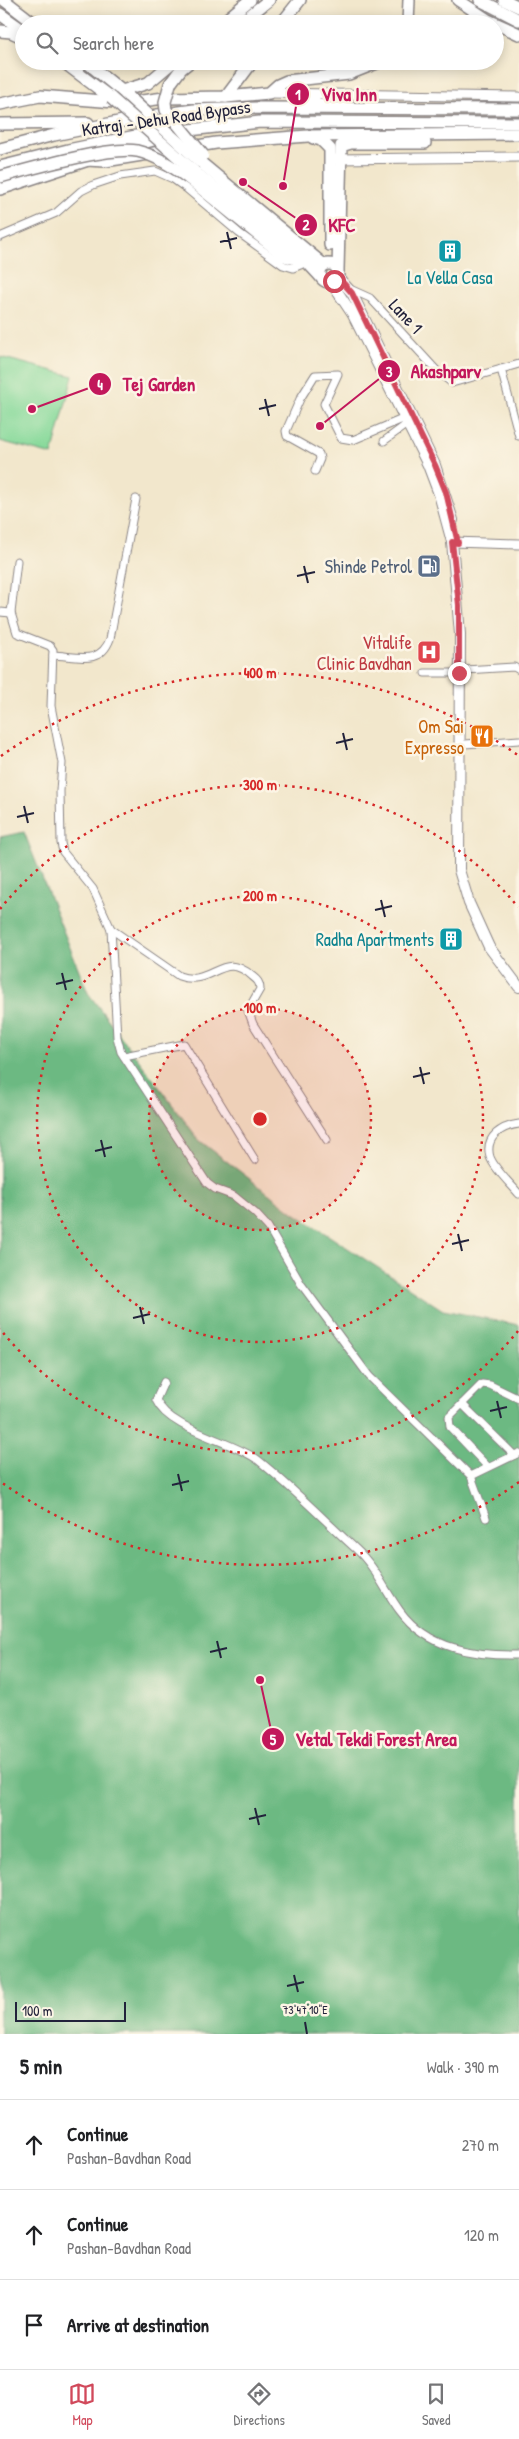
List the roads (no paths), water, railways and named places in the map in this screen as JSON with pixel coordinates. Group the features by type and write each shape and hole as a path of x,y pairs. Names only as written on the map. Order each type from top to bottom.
{"main road":[{"path":"4,0 23,15"},
{"path":"232,15 250,0"},
{"path":"250,15 269,0"},
{"path":"288,15 300,0"},
{"path":"408,15 409,0"},
{"path":"458,0 480,15"},
{"path":"480,0 519,20"},
{"path":"504,0 519,7"},
{"path":"0,14 15,25"},
{"path":"504,27 519,34"},
{"path":"0,31 15,34"},
{"path":"74,70 196,167 219,179 350,289 435,465 446,492 465,605 462,671 459,870 469,903 489,947 519,987"},
{"path":"96,70 125,94 284,256 307,262 330,272"},
{"path":"125,94 148,83 163,70"},
{"path":"180,70 170,84 165,102 166,110 196,167"},
{"path":"226,97 246,70"},
{"path":"0,104 40,96 89,98 127,103 164,98 226,97 269,93 278,84 287,81 349,74 359,70"},
{"path":"295,93 329,108"},
{"name":"Katraj - Dehu Road Bypass","path":"0,149 54,135 194,110 329,108 519,109"},
{"name":"Katraj - Dehu Road Bypass","path":"0,167 68,150 183,130 260,122 519,123"},
{"path":"0,124 118,123"},
{"path":"198,128 214,132 272,128 519,129"},
{"path":"0,189 183,130"},
{"path":"86,160 105,161 216,143 308,136 519,134"},
{"path":"308,136 321,140 328,145 335,159"},
{"path":"455,543 436,487 406,421 330,272 335,159 341,146 351,143 519,141"},
{"path":"0,177 74,159 114,152 134,151 161,160 196,167"},
{"path":"460,768 464,760 465,744 462,671"}],"street":[{"path":"269,93 519,97"},
{"path":"335,159 519,157"},
{"path":"0,237 56,213 81,191 94,185 120,176 155,171 173,179 187,189 283,265 293,268 307,262"},
{"name":"Lane 1","path":"350,289 370,298 439,373 452,383 519,364"},
{"path":"502,368 519,436"},
{"path":"315,471 320,459 319,454 287,436 286,431 300,399 315,375 338,374 324,404 341,438 353,440 406,421"},
{"path":"384,441 406,421"},
{"path":"53,655 94,657 106,649 110,639 136,499"},
{"path":"455,543 519,544"},
{"path":"17,561 11,613 17,633 50,646 53,655 51,706 62,762 60,825 63,852 93,889 111,929 117,1037 124,1056 207,1184 234,1196 255,1213 268,1227 301,1284 369,1376 471,1476 486,1518"},
{"path":"0,612 11,613"},
{"path":"425,673 514,667 519,670"},
{"path":"465,744 519,740"},
{"path":"111,929 179,976 188,980 200,979 223,967 237,965 258,981 260,989 248,1010 252,1024 327,1140"},
{"path":"124,1056 184,1044 255,1160"},
{"path":"519,1124 506,1126 498,1130 491,1140 490,1148 490,1157 519,1194"},
{"path":"164,1382 156,1400 164,1412 217,1441 242,1449 258,1460 314,1508 357,1550 377,1576 400,1612 414,1626 430,1638 466,1652 489,1656 519,1655"},
{"path":"488,1468 450,1427 449,1417 484,1383 519,1400"},
{"path":"462,1404 516,1454 471,1476"}],"place":[{"name":"KFC","path":"243,182"},
{"name":"Viva Inn","path":"283,186"},
{"name":"La Vella Casa","path":"450,251"},
{"name":"Tej Garden","path":"32,409"},
{"name":"Akashparv","path":"320,426"},
{"name":"Shinde Petrol","path":"429,566"},
{"name":"Vitalife Clinic Bavdhan","path":"429,652"},
{"name":"Om Sai Expresso","path":"482,736"},
{"name":"Radha Apartments","path":"451,939"},
{"name":"Vetal Tekdi Forest Area","path":"260,1680"}]}
